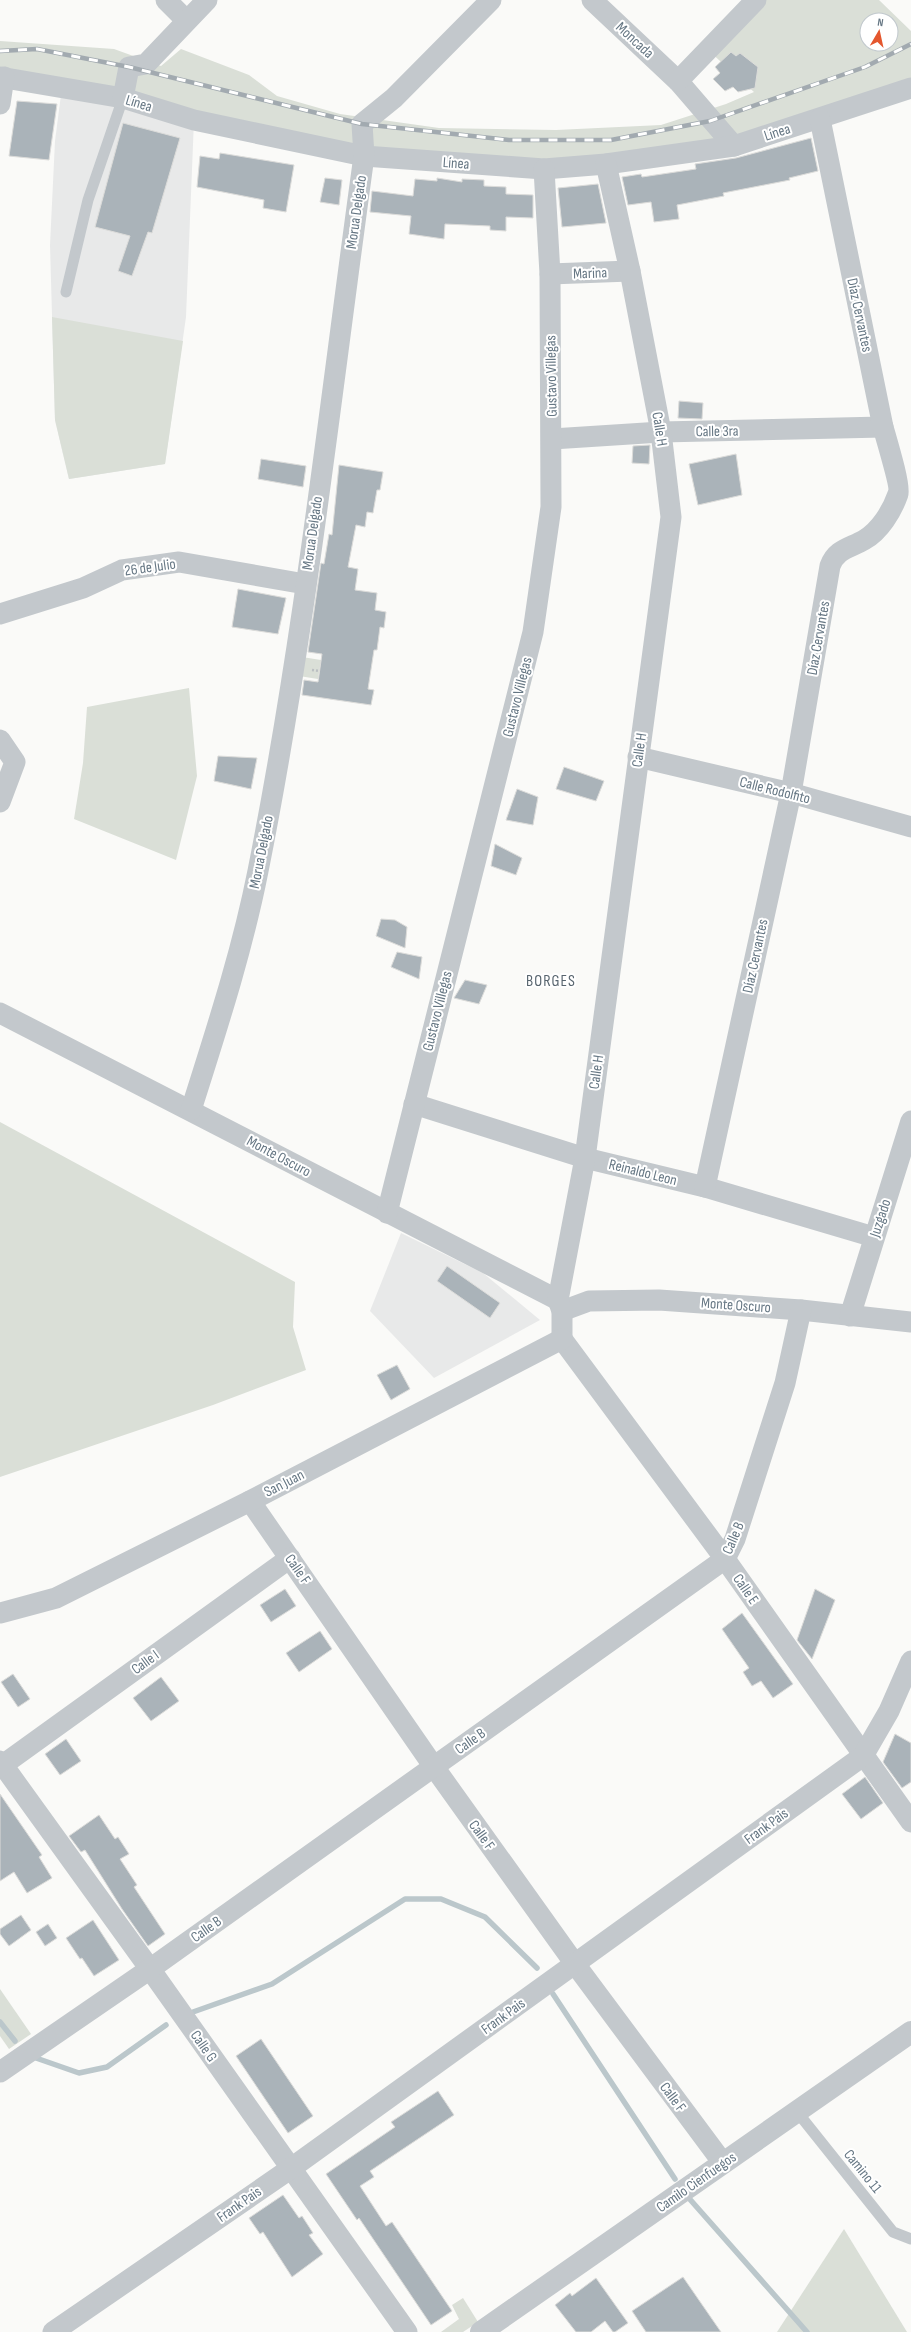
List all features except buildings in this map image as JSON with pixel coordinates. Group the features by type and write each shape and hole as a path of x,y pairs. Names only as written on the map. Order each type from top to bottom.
{"street":[{"path":"166,0 186,20"},
{"path":"122,98 129,67 146,64 186,20 207,0"},
{"name":"Morua Delgado","path":"191,1110 226,999 258,872 293,668 305,584 364,156 362,124 394,98 491,0"},
{"name":"Moncada","path":"592,0 678,81 734,146"},
{"path":"678,81 756,0"},
{"path":"0,104 2,77"},
{"name":"Línea","path":"2,77 122,98 194,120 364,156 544,169 606,164 734,146 820,119 909,94"},
{"name":"Díaz Cervantes","path":"705,1187 791,793 833,558 838,552 866,539 877,529 905,494 883,427 820,119"},
{"name":"Calle H","path":"562,1339 560,1305 585,1158 671,517 661,432 630,271 606,164"},
{"name":"Gustavo Villegas","path":"387,1213 533,632 551,507 552,439 550,274 544,169"},
{"name":"Marina","path":"550,274 630,271"},
{"name":"Calle 3ra","path":"552,439 661,432 883,427"},
{"name":"26 de Julio","path":"0,614 83,588 122,570 179,562 305,584"},
{"path":"0,740 15,762 0,802"},
{"name":"Calle Rodolfito","path":"638,757 791,793 911,827"},
{"name":"Monte Oscuro","path":"0,1013 191,1110 560,1305 616,1299 801,1310 911,1322"},
{"name":"Reinaldo Leon","path":"414,1104 585,1158 705,1187 874,1237"},
{"name":"Juzgado","path":"850,1316 911,1121"},
{"name":"Calle B","path":"0,2072 150,1969 725,1559 735,1539 785,1383 801,1310"},
{"name":"San Juan","path":"0,1613 56,1598 250,1501 562,1339"},
{"name":"Calle E","path":"562,1339 725,1559 911,1822"},
{"name":"Calle F","path":"250,1501 434,1767 575,1964 723,2163"},
{"name":"Calle I","path":"1,1764 290,1558"},
{"name":"Frank Pais","path":"53,2332 290,2169 863,1756 886,1717 911,1661"},
{"name":"Calle G","path":"1,1764 150,1969 290,2169 407,2332"},
{"name":"Camilo Cienfuegos","path":"481,2332 723,2163 798,2113 911,2032"}],"lane":[{"path":"66,292 88,200 122,98"},
{"name":"Camino 11","path":"798,2113 893,2232 911,2239"}],"shaded area":[{"path":"756,0 879,0 891,12 859,12 859,52 899,52 899,19 911,31 911,82 734,146 606,164 364,156 0,77 0,41 114,49 161,66 181,49 249,75 277,96 340,114 439,128 556,130 661,125 726,104 754,92 708,50"},
{"path":"62,87 194,120 186,317 165,464 69,479 55,420 50,245 55,141"},
{"path":"52,317 183,341 165,464 69,479 55,420"},
{"path":"302,657 321,660 318,679 299,676"},
{"path":"189,688 197,776 176,860 74,819 83,763 87,707"},
{"path":"0,1122 295,1282 293,1327 306,1370 213,1405 0,1477"},
{"path":"401,1233 483,1273 540,1320 434,1378 370,1311"},
{"path":"0,1989 31,2034 9,2049 0,2036"},
{"path":"844,2229 907,2332 777,2332"},
{"path":"463,2298 478,2322 463,2332 441,2332 459,2319 452,2305"}],"waterway":[{"path":"193,2012 272,1984 405,1899 441,1899 485,1917 537,1968"},
{"path":"553,1994 675,2179"},
{"path":"0,2022 15,2041"},
{"path":"36,2058 79,2073 107,2067 166,2025"},
{"path":"687,2196 807,2332"}],"railway":[{"path":"0,51 37,49 129,67 362,124 509,140 611,140 710,121 865,67 911,44"}],"district":[{"name":"BORGES","path":"551,980"}]}
